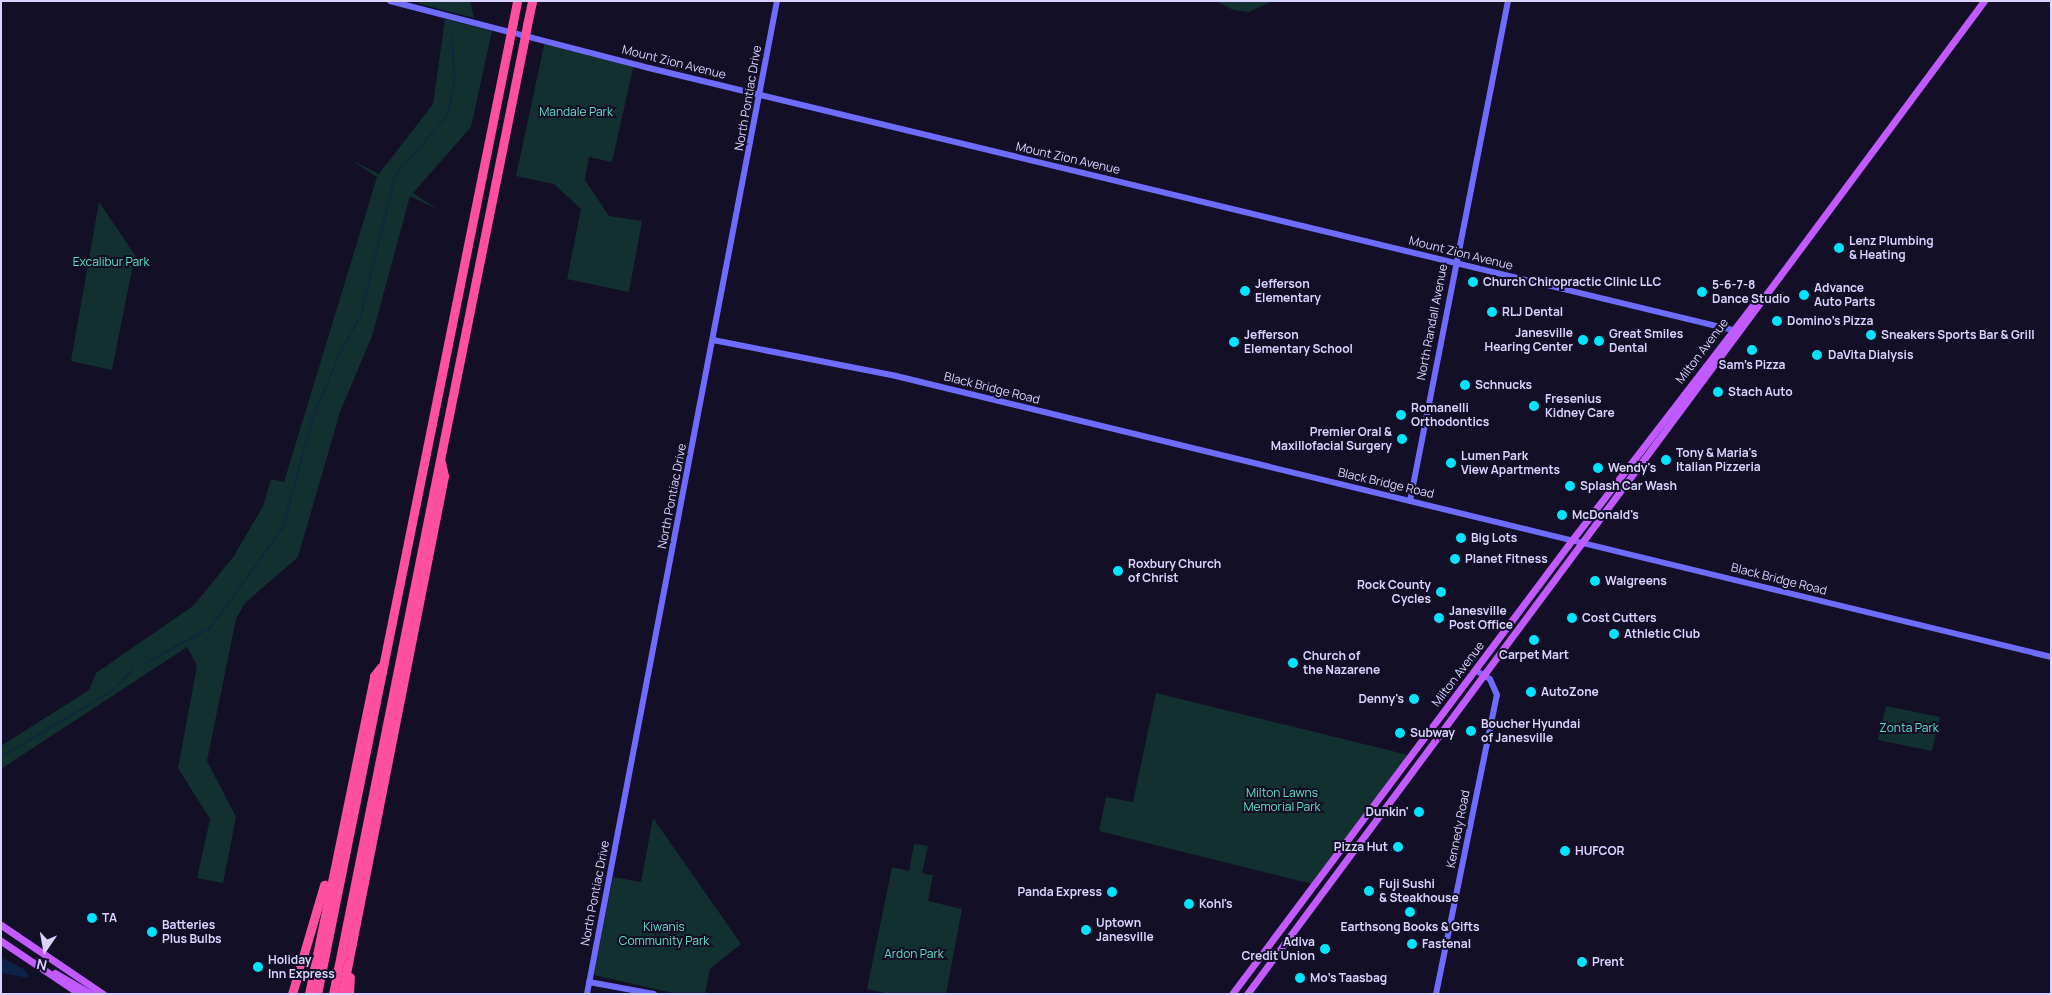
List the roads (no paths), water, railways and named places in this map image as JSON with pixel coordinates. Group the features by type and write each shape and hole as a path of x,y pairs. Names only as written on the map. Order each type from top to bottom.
{"highway":[{"path":"317,994 517,1"},
{"path":"333,994 532,1"},
{"path":"342,994 444,476 440,460"},
{"path":"309,994 340,834 374,676 384,662"},
{"path":"292,994 340,834"},
{"path":"349,994 358,908"}],"main road":[{"name":"Milton Avenue","path":"1247,994 1382,817 1483,674 1741,331 1778,277 1984,1"},
{"name":"Milton Avenue","path":"1232,994 1662,420 1732,329 1778,277"},
{"path":"1661,436 1662,420"},
{"path":"1,925 103,994"},
{"path":"1,941 80,994"},
{"path":"41,967 91,994"}],"street":[{"name":"Mount Zion Avenue","path":"390,1 760,95 1741,331"},
{"name":"North Pontiac Drive","path":"587,994 777,1"},
{"name":"North Randall Avenue","path":"1410,501 1455,263 1508,1"},
{"name":"Black Bridge Road","path":"713,340 896,376 2051,657"},
{"path":"1475,670 1483,674"},
{"name":"Kennedy Road","path":"1436,994 1497,694 1495,685 1483,674"},
{"path":"60,980 75,994"},
{"path":"589,982 654,994"}],"water":[{"path":"3,958 25,970 29,978 1,973"}],"waterway":[{"path":"146,662 210,627 282,528 312,418 339,353 360,316 395,174 447,115 454,80 451,35"},
{"path":"1,756 111,691 133,669"}],"place":[{"name":"Lenz Plumbing & Heating","path":"1839,248"},
{"name":"Church Chiropractic Clinic LLC","path":"1473,282"},
{"name":"Jefferson Elementary","path":"1245,291"},
{"name":"5-6-7-8 Dance Studio","path":"1702,292"},
{"name":"Advance Auto Parts","path":"1804,295"},
{"name":"RLJ Dental","path":"1492,312"},
{"name":"Domino’s Pizza","path":"1777,321"},
{"name":"Sneakers Sports Bar & Grill","path":"1871,335"},
{"name":"Janesville Hearing Center","path":"1583,340"},
{"name":"Great Smiles Dental","path":"1599,341"},
{"name":"Jefferson Elementary School","path":"1234,342"},
{"name":"Sam's Pizza","path":"1752,350"},
{"name":"DaVita Dialysis","path":"1817,355"},
{"name":"Schnucks","path":"1465,385"},
{"name":"Stach Auto","path":"1718,392"},
{"name":"Fresenius Kidney Care","path":"1534,406"},
{"name":"Romanelli Orthodontics","path":"1401,415"},
{"name":"Premier Oral & Maxillofacial Surgery","path":"1402,439"},
{"name":"Tony & Maria's Italian Pizzeria","path":"1666,460"},
{"name":"Lumen Park View Apartments","path":"1451,463"},
{"name":"Wendy's","path":"1598,468"},
{"name":"Splash Car Wash","path":"1570,486"},
{"name":"McDonald's","path":"1562,515"},
{"name":"Big Lots","path":"1461,538"},
{"name":"Planet Fitness","path":"1455,559"},
{"name":"Roxbury Church of Christ","path":"1118,571"},
{"name":"Walgreens","path":"1595,581"},
{"name":"Rock County Cycles","path":"1441,592"},
{"name":"Janesville Post Office","path":"1439,618"},
{"name":"Cost Cutters","path":"1572,618"},
{"name":"Athletic Club","path":"1614,634"},
{"name":"Carpet Mart","path":"1534,640"},
{"name":"Church of the Nazarene","path":"1293,663"},
{"name":"AutoZone","path":"1531,692"},
{"name":"Denny's","path":"1414,699"},
{"name":"Boucher Hyundai of Janesville","path":"1471,731"},
{"name":"Subway","path":"1400,733"},
{"name":"Dunkin'","path":"1419,812"},
{"name":"Pizza Hut","path":"1398,847"},
{"name":"HUFCOR","path":"1565,851"},
{"name":"Fuji Sushi & Steakhouse","path":"1369,891"},
{"name":"Panda Express","path":"1112,892"},
{"name":"Kohl's","path":"1189,904"},
{"name":"Earthsong Books & Gifts","path":"1410,912"},
{"name":"TA","path":"92,918"},
{"name":"Uptown Janesville","path":"1086,930"},
{"name":"Batteries Plus Bulbs","path":"152,932"},
{"name":"Fastenal","path":"1412,944"},
{"name":"Adiva Credit Union","path":"1325,949"},
{"name":"Prent","path":"1582,962"},
{"name":"Holiday Inn Express","path":"258,967"},
{"name":"Mo's Taasbag","path":"1300,978"}],"park label":[{"name":"Mandale Park","path":"576,112"},
{"name":"Excalibur Park","path":"111,262"},
{"name":"Zonta Park","path":"1909,728"},
{"name":"Milton Lawns Memorial Park","path":"1282,800"},
{"name":"Kiwanis Community Park","path":"664,934"},
{"name":"Ardon Park","path":"914,954"}]}
